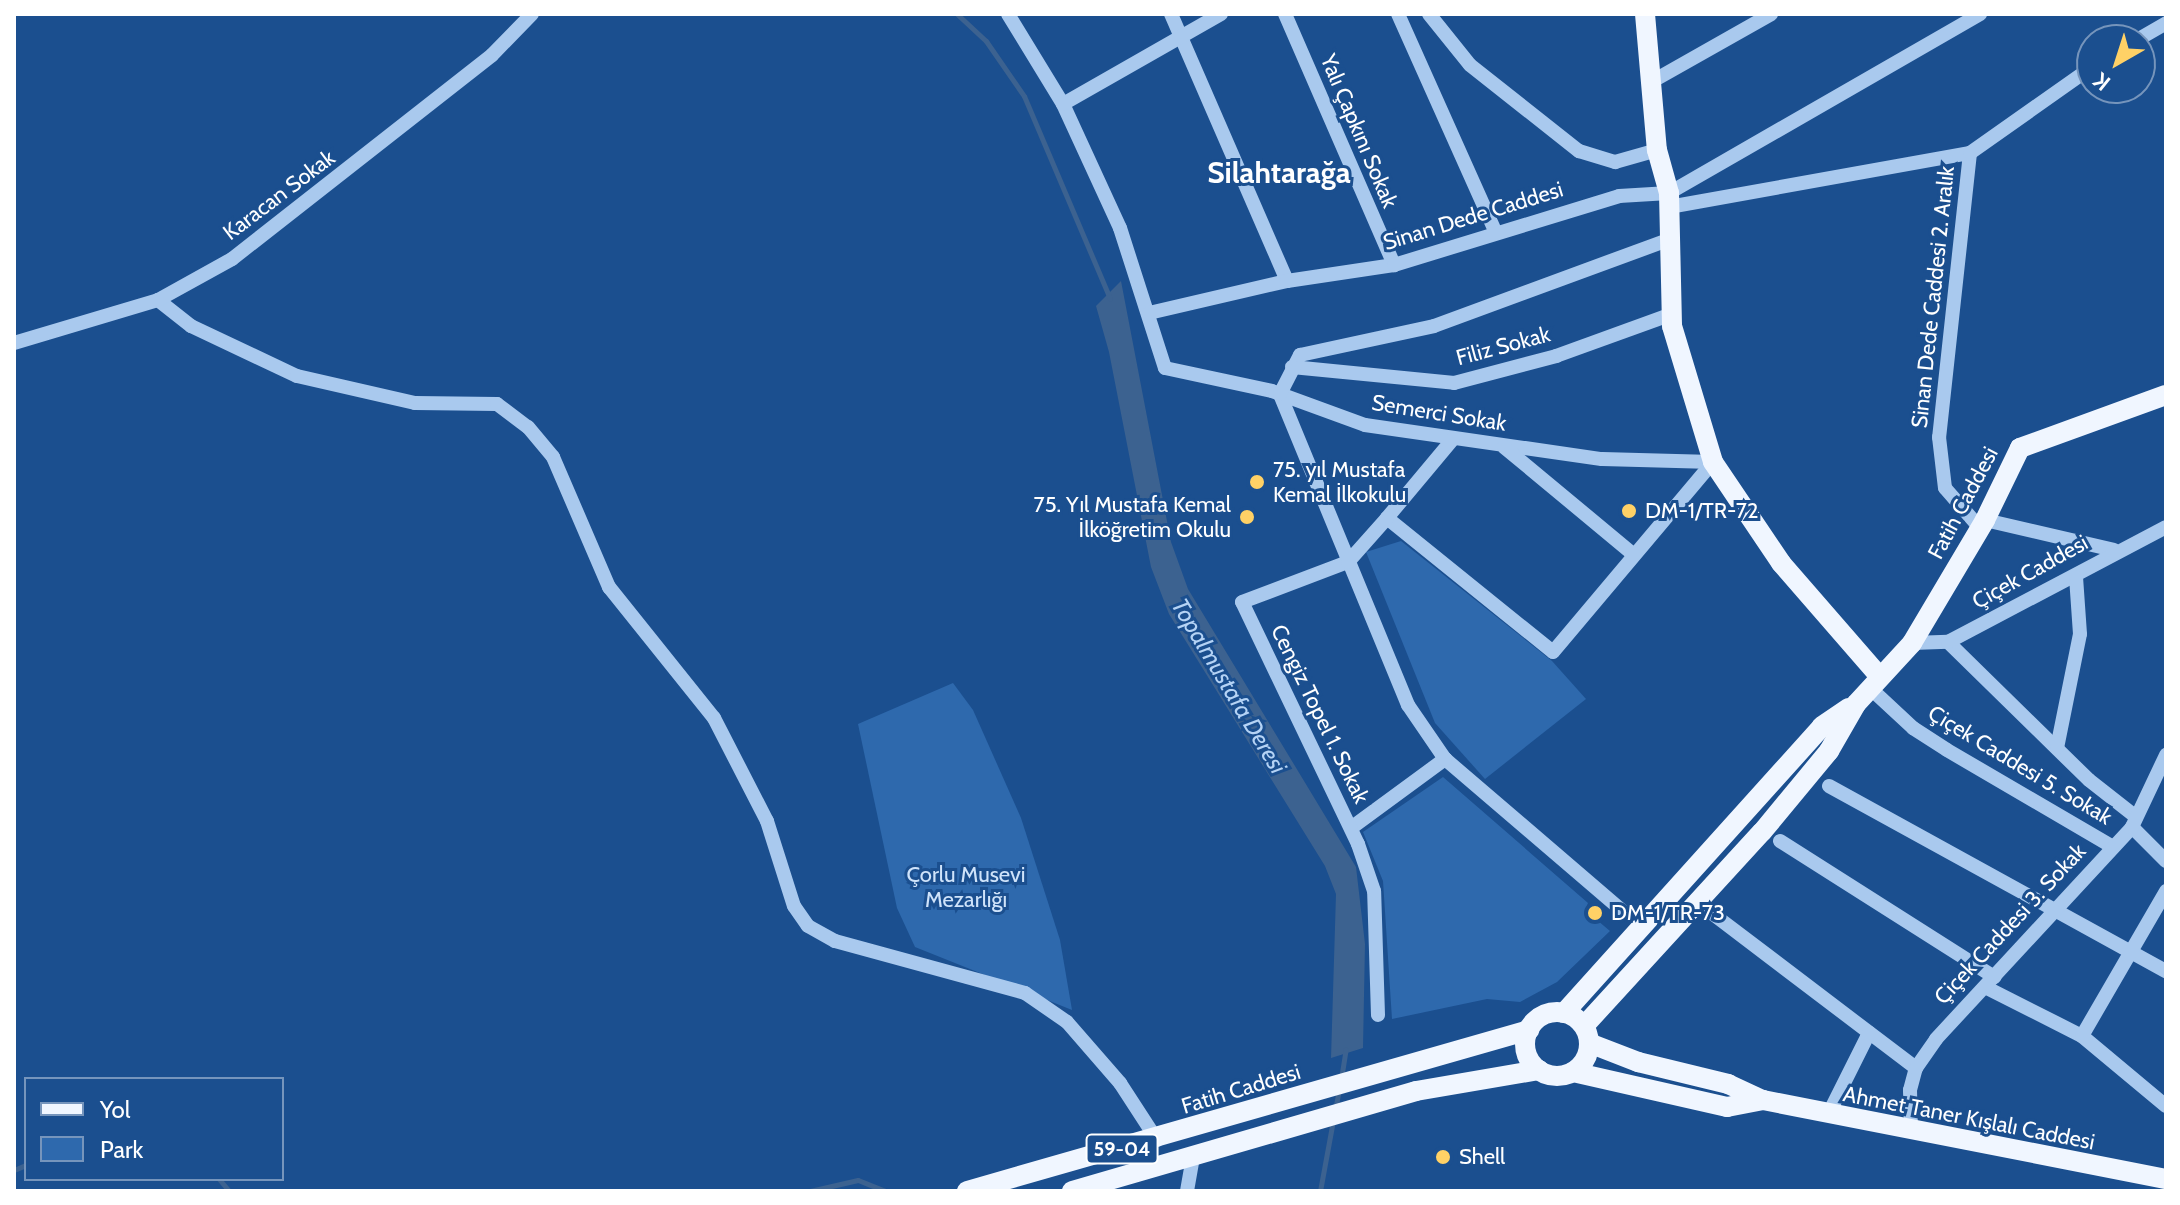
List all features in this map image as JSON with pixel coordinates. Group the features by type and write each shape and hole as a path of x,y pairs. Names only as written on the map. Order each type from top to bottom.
{"main road":[{"path":"1645,14 1657,150 1669,200 1672,314 1713,462 1781,563 1875,682"},
{"name":"Fatih Caddesi","path":"1587,1034 1829,751 1856,704 1912,643 1982,524 2020,448 2166,395"},
{"name":"Fatih Caddesi","path":"1564,1013 1822,726 1856,704"},
{"path":"1490,1037 1589,985"},
{"path":"1548,1013 1564,1013 1587,1034 1638,1062 1728,1084 1763,1100 1727,1107 1573,1072 1552,1076 1539,1070 1525,1046 1529,1030 1548,1013"},
{"name":"Fatih Caddesi","path":"967,1191 1157,1140 1490,1037 1529,1030"},
{"path":"1573,1072 1586,1057 1587,1034"},
{"name":"59-04","path":"1072,1191 1416,1091 1539,1070"},
{"name":"Ahmet Taner Kışlalı Caddesi","path":"1763,1100 2166,1179"}],"street":[{"name":"Karacan Sokak","path":"14,343 158,300 244,250 492,55 532,14"},
{"path":"1008,14 1063,104 1120,228 1149,313"},
{"path":"1171,14 1287,281"},
{"path":"1063,104 1179,34 1221,14"},
{"name":"Yalı Çapkını Sokak","path":"1285,14 1394,265"},
{"path":"1398,14 1495,231"},
{"path":"1429,14 1470,65 1579,151 1615,162 1657,150"},
{"path":"1651,82 1751,19 1771,14"},
{"path":"1669,200 1980,14"},
{"name":"Sinan Dede Caddesi","path":"1149,313 1287,281 1394,265 1495,231 1619,196 1669,200 1970,153 2076,78"},
{"name":"Sinan Dede Caddesi 2. Aralık","path":"1970,153 1939,437 1945,488 1982,524"},
{"path":"1626,914 1445,759 1408,705 1280,394 1300,355 1312,350 1434,326 1670,239"},
{"path":"158,300 191,326 297,376 415,403 497,404 528,427 553,457 609,587 714,718 767,821 794,906 808,926 835,941 1025,993 1067,1022 1120,1083 1157,1140"},
{"name":"Semerci Sokak","path":"1149,313 1165,368 1280,394 1365,425 1602,459 1713,462"},
{"name":"Filiz Sokak","path":"1292,367 1454,383 1556,356 1672,314"},
{"name":"Cengiz Topel 1. Sokak","path":"1378,1015 1374,891 1351,828 1242,602 1348,562 1453,439"},
{"path":"1502,445 1633,554"},
{"path":"1387,518 1553,652 1713,462"},
{"path":"1982,524 2114,550"},
{"name":"Çiçek Caddesi","path":"1912,643 1948,642 2076,577 2114,550 2166,527"},
{"path":"2057,748 2080,634 2076,577"},
{"path":"1948,642 2134,822 2166,861"},
{"name":"Çiçek Caddesi 5. Sokak","path":"1875,682 1913,728 2113,847"},
{"name":"Çiçek Caddesi 3. Sokak","path":"1911,1131 1910,1090 1916,1068 1953,1015 1989,982 2134,822 2166,755"},
{"path":"1351,828 1445,759"},
{"path":"1829,786 2166,971"},
{"path":"1780,841 1989,982 2082,1036 2166,1106"},
{"path":"2082,1036 2128,951 2166,891"},
{"path":"1709,911 1916,1068"},
{"path":"1828,1115 1869,1033"},
{"path":"1187,1191 1193,1156"}],"green space":[{"path":"1401,541 1552,661 1586,699 1485,779 1435,723 1366,552"},
{"name":"Çorlu Musevi Mezarlığı","path":"953,683 973,710 1021,818 1060,940 1072,1010 915,947 897,908 858,724"},
{"path":"1443,777 1588,903 1585,910 1610,931 1557,982 1520,1002 1487,999 1392,1019 1383,881 1363,832"}],"water":[{"path":"1121,281 1171,542 1188,589 1356,867 1365,944 1363,1048 1331,1058 1336,894 1325,866 1169,614 1151,567 1109,352 1096,306"}],"waterway":[{"name":"Topalmustafa Deresi","path":"957,14 986,41 1024,96 1110,299"},
{"name":"Topalmustafa Deresi","path":"1341,1079 1346,1049"},
{"name":"Topalmustafa Deresi","path":"1335,1110 1339,1089"},
{"name":"Topalmustafa Deresi","path":"1320,1191 1333,1120"},
{"path":"14,1170 24,1166"},
{"path":"810,1191 858,1180 885,1191"},
{"path":"221,1181 229,1191"}],"place":[{"name":"75. yıl Mustafa Kemal İlkokulu","path":"1257,482"},
{"name":"DM-1/TR-72","path":"1629,511"},
{"name":"75. Yıl Mustafa Kemal İlköğretim Okulu","path":"1247,517"},
{"name":"DM-1/TR-73","path":"1595,913"},
{"name":"Shell","path":"1443,1157"}],"district":[{"name":"Silahtarağa","path":"1279,173"}]}
